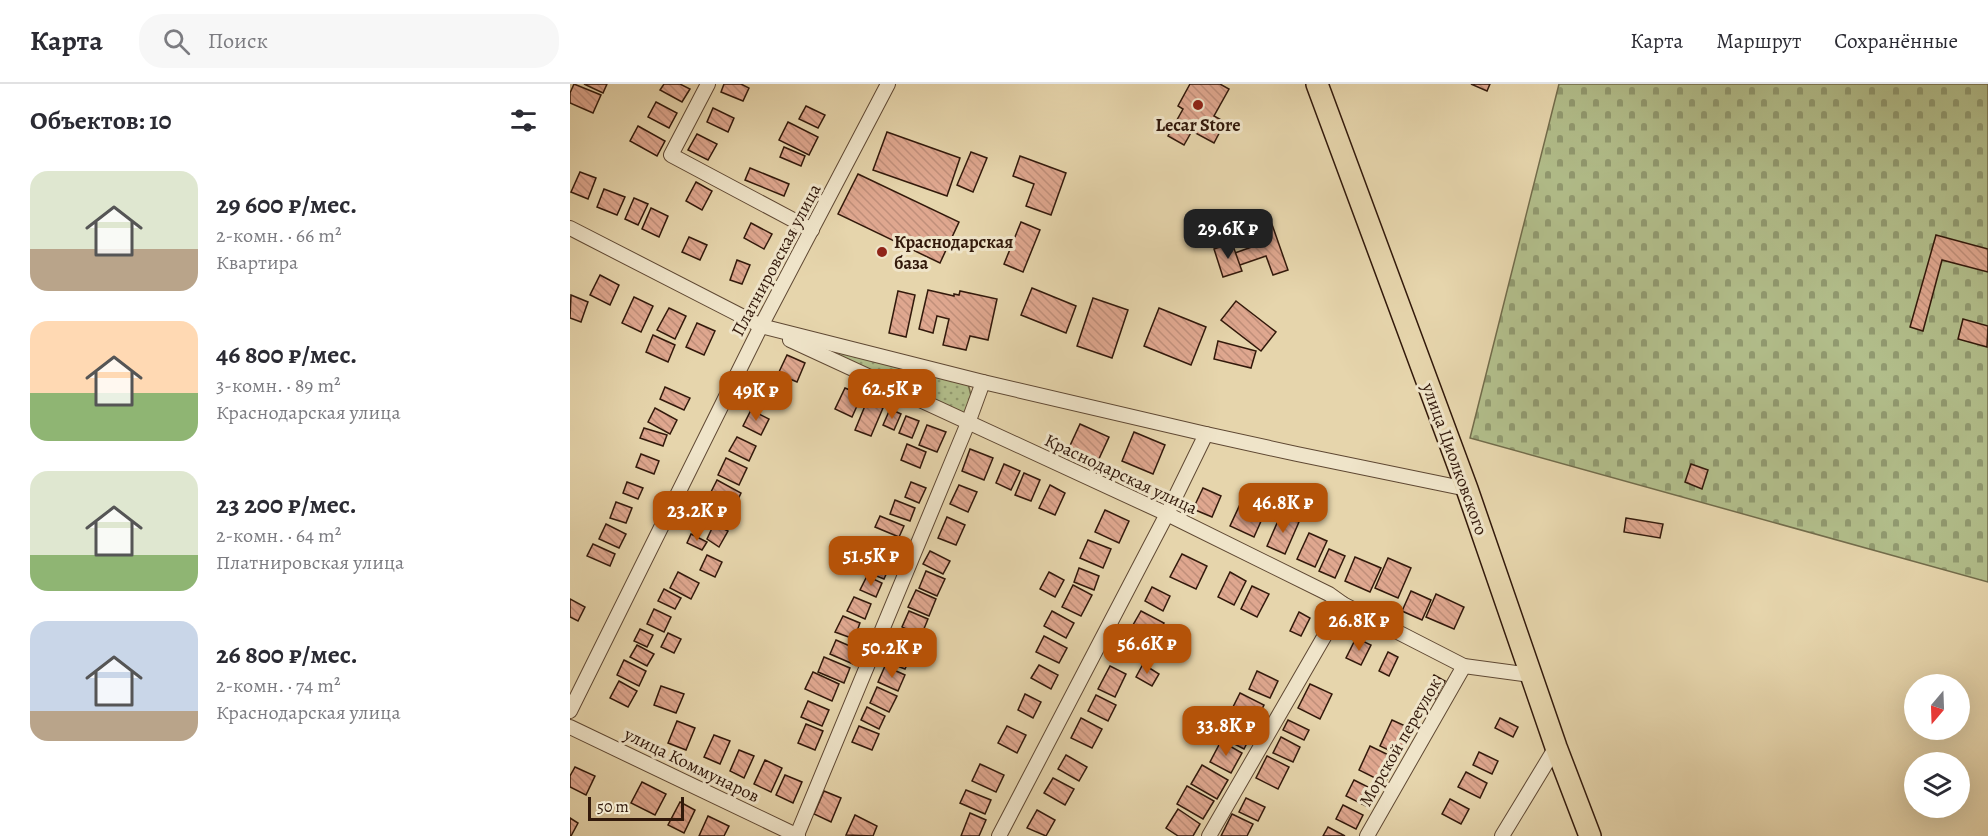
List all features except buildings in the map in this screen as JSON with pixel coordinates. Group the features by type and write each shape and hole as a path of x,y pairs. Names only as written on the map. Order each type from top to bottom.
{"main road":[{"name":"улица Циолковского","path":"1317,84 1467,489 1556,747 1590,836"}],"street":[{"path":"708,84 671,155 812,230"},
{"name":"Платнировская улица","path":"570,711 761,326 888,84"},
{"name":"Краснодарская улица","path":"570,228 761,326 1167,514 1329,594 1343,604 1464,666 1531,675"},
{"name":"Краснодарская улица","path":"761,326 983,382 1206,434 1467,489"},
{"path":"797,836 983,382"},
{"path":"999,836 1167,514 1206,434"},
{"path":"1209,836 1343,604"},
{"name":"Морской переулок","path":"1367,836 1464,666"},
{"name":"улица Коммунаров","path":"570,727 797,836"},
{"path":"1502,836 1556,747"}],"green space":[{"path":"1559,84 1988,84 1988,582 1470,438"},
{"path":"818,347 967,379 972,400 965,415"}],"place":[{"name":"Lecar Store","path":"1198,105"},
{"name":"Краснодарская база","path":"882,252"}]}
